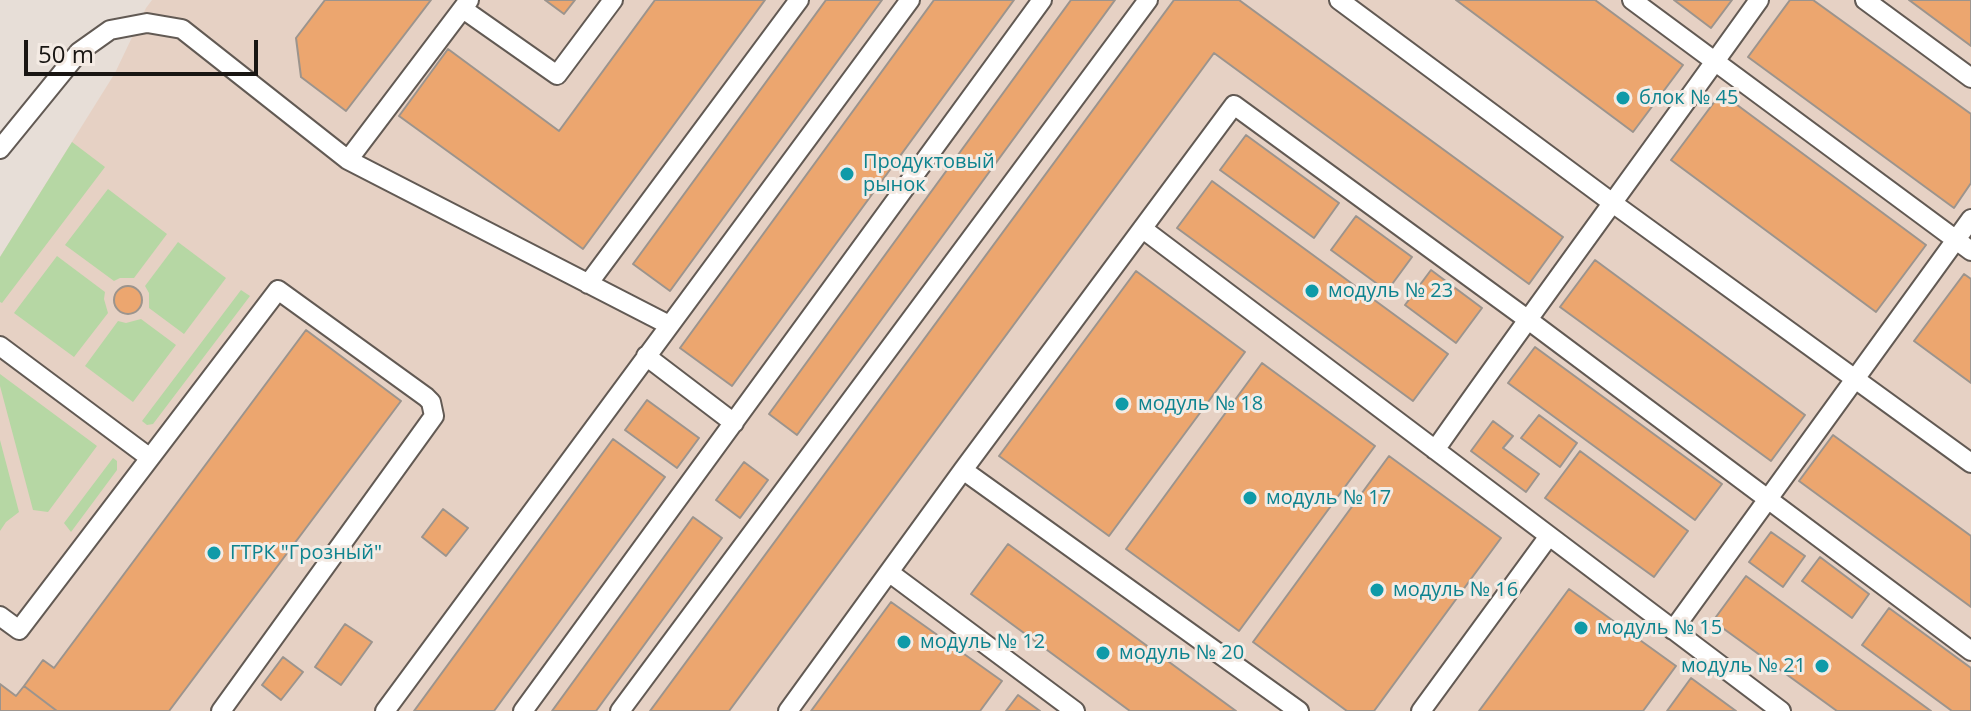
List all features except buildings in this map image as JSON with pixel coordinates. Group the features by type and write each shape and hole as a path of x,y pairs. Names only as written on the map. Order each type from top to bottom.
{"lane":[{"path":"348,160 466,4 557,75 613,0"},
{"path":"588,284 799,0"},
{"path":"385,711 910,0"},
{"path":"523,711 1042,0"},
{"path":"620,711 1148,0"},
{"path":"1339,0 1971,463"},
{"path":"1632,0 1964,246"},
{"path":"1435,450 1759,0"},
{"path":"1865,0 1971,78"},
{"path":"0,149 79,52 110,30 147,23 182,29 348,160 669,325"},
{"path":"788,711 1234,105 1527,319 1971,651"},
{"path":"1673,630 1855,380 1964,246 1971,219"},
{"path":"1143,229 1781,711"},
{"path":"0,616 19,630 278,290 426,397 434,409 434,416 221,711"},
{"path":"0,346 150,458"},
{"path":"646,356 734,423"},
{"path":"963,470 1299,711"},
{"path":"1421,711 1549,536"},
{"path":"890,573 1075,711"}],"shaded area":[{"path":"152,0 1971,0 1971,711 0,711 0,257 115,73"}],"green space":[{"path":"72,142 105,167 2,303 0,257"},
{"path":"108,189 167,234 134,278 114,281 65,245"},
{"path":"178,242 226,278 184,334 149,308 149,293 145,286"},
{"path":"57,256 105,292 108,313 74,357 14,313"},
{"path":"241,290 250,296 153,424 147,425 142,421"},
{"path":"141,319 176,345 133,402 85,366 118,321 126,323"},
{"path":"0,374 97,446 48,512 33,510 0,386"},
{"path":"0,440 19,512 0,531"},
{"path":"113,458 117,461 117,470 71,532 64,523"}],"place":[{"name":"блок № 45","path":"1623,98"},
{"name":"Продуктовый рынок","path":"847,174"},
{"name":"модуль № 23","path":"1312,291"},
{"name":"модуль № 18","path":"1122,404"},
{"name":"модуль № 17","path":"1250,498"},
{"name":"ГТРК \"Грозный\"","path":"214,553"},
{"name":"модуль № 16","path":"1377,590"},
{"name":"модуль № 15","path":"1581,628"},
{"name":"модуль № 12","path":"904,642"},
{"name":"модуль № 20","path":"1103,653"},
{"name":"модуль № 21","path":"1822,666"}]}
